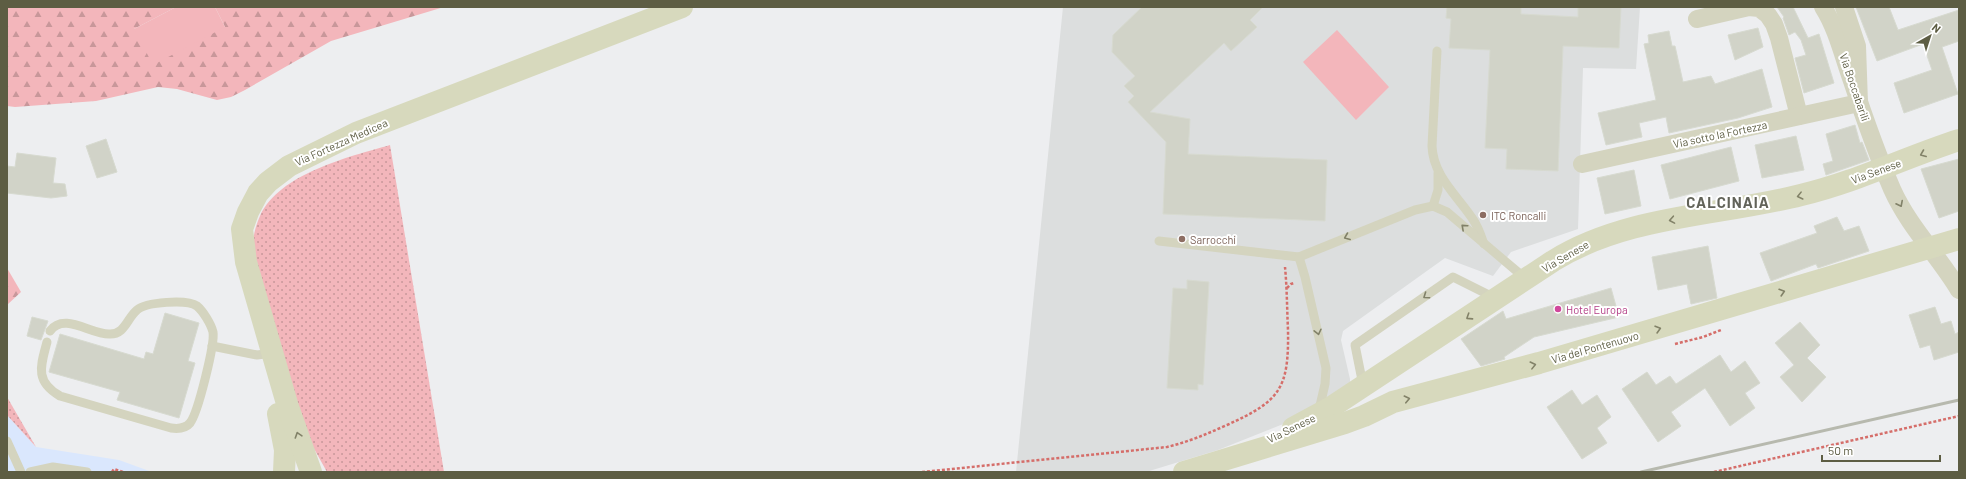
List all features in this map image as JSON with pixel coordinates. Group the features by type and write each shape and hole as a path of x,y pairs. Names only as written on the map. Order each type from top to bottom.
{"main road":[{"name":"Via Fortezza Medicea","path":"268,354 238,269 237,251 242,229 251,206 261,190 280,172 300,159 356,133 682,7"},
{"name":"Via Senese","path":"1233,456 1318,416 1573,249 1608,235 1646,225 1800,196 1885,168 1959,140"},
{"name":"Via del Pontenuovo","path":"1233,456 1345,423 1393,402 1539,363 1959,239"},
{"path":"268,354 284,440 284,472"},
{"path":"268,354 311,472"},
{"path":"1375,410 1367,404 1365,397 1383,373"},
{"path":"1184,472 1233,456"}],"street":[{"path":"1698,19 1749,7 1759,8 1768,15 1774,24 1779,38 1799,116"},
{"name":"Via Boccabarili","path":"1823,7 1835,30 1859,103 1901,207 1917,233 1945,268 1959,290"},
{"path":"1844,7 1857,46 1859,103"},
{"name":"Via sotto la Fortezza","path":"1582,164 1859,103"}],"lane":[{"path":"1437,51 1432,146 1434,161 1438,171 1476,223 1485,245"},
{"path":"1433,206 1438,190 1438,171"},
{"path":"1159,241 1299,257 1415,210 1433,206 1447,212 1526,279"},
{"path":"1299,257 1326,368 1325,384 1318,416"},
{"path":"1363,386 1354,345 1453,277 1496,298"},
{"path":"47,342 40,369 44,382 52,392 67,399 177,429 190,424 196,410 212,346 213,332 209,323 196,306 185,303 152,304 138,309 122,330 114,334 104,334 65,323 56,324 50,331"},
{"path":"212,346 268,354"},
{"path":"7,441 20,472"},
{"path":"30,472 53,467 87,472"}],"path":[{"path":"922,472 1167,447 1206,435 1257,411 1277,392 1287,370 1287,305 1284,256"},
{"path":"1714,472 1959,416"},
{"path":"112,472 114,469 123,472"}],"shaded area":[{"name":"Sarrocchi","path":"1063,7 1640,7 1636,69 1583,68 1578,229 1511,252 1493,276 1445,258 1343,331 1341,340 1350,379 1350,390 1301,417 1218,450 1146,472 1016,472"},
{"path":"7,415 36,447 119,460 152,472 7,472"}],"green space":[{"path":"7,7 176,7 134,29 225,27 215,7 444,7 331,41 231,97 217,100 177,89 158,87 96,101 15,107 7,106"},
{"path":"176,7 215,7 225,27 153,65 134,29"},
{"path":"1337,30 1389,87 1356,120 1303,62"},
{"path":"390,145 444,472 327,472 312,445 301,418 252,249 254,237 260,216 270,201 283,188 299,178 336,161"},
{"path":"7,268 21,292 7,305"},
{"path":"7,397 36,447 7,415"}],"building":[{"path":"1142,7 1263,7 1250,20 1257,27 1231,51 1224,43 1150,112 1190,119 1188,154 1327,160 1325,221 1163,214 1166,142 1128,102 1134,96 1124,86 1135,76 1112,52 1113,35"},
{"path":"1447,7 1521,7 1521,14 1578,17 1578,7 1621,7 1619,48 1563,46 1558,171 1506,169 1507,149 1485,148 1490,50 1449,48 1451,19 1446,18"},
{"path":"1777,7 1793,7 1808,38 1819,34 1834,83 1804,93 1795,58 1806,55 1801,40 1795,32 1789,35 1783,18 1784,17"},
{"path":"1856,7 1889,7 1898,30 1959,10 1959,41 1942,47 1958,94 1904,113 1894,83 1932,70 1923,44 1877,61"},
{"path":"1758,28 1763,47 1735,60 1728,35"},
{"path":"1669,31 1672,46 1675,46 1683,82 1711,76 1715,84 1762,69 1772,107 1738,118 1669,133 1666,117 1639,123 1642,137 1606,145 1598,113 1656,100 1644,44 1649,43 1648,35"},
{"path":"1855,125 1860,143 1862,142 1869,160 1826,175 1823,164 1833,161 1826,134"},
{"path":"1796,136 1804,170 1762,178 1755,145"},
{"path":"106,139 117,172 97,178 86,146"},
{"path":"1731,147 1739,181 1670,199 1661,165"},
{"path":"17,153 56,158 53,183 65,184 67,196 51,198 7,193 7,166 15,167"},
{"path":"1959,159 1959,211 1939,218 1921,169"},
{"path":"1634,170 1641,206 1605,214 1597,178"},
{"path":"1837,217 1844,231 1859,226 1869,251 1818,268 1816,264 1771,281 1760,253 1817,233 1814,226"},
{"path":"1708,246 1717,298 1691,304 1687,284 1658,290 1652,257"},
{"path":"1187,280 1209,282 1203,385 1198,384 1198,390 1167,388 1173,288 1187,289"},
{"path":"1611,288 1619,317 1534,337 1504,357 1505,359 1481,366 1461,339 1503,311 1506,319"},
{"path":"1935,307 1941,324 1951,321 1955,334 1959,332 1959,352 1934,360 1930,345 1920,348 1909,315"},
{"path":"165,313 199,323 188,361 195,363 179,418 117,400 120,392 49,372 60,334 144,359 146,352 153,354"},
{"path":"32,317 48,321 41,340 27,336"},
{"path":"1800,322 1820,345 1807,358 1826,377 1802,402 1780,377 1794,365 1775,343"},
{"path":"1720,355 1731,372 1745,361 1760,383 1745,393 1755,408 1730,426 1705,388 1671,412 1681,426 1658,442 1622,389 1647,372 1656,385 1670,376 1676,384"},
{"path":"1572,390 1582,405 1597,395 1611,417 1597,428 1607,443 1582,459 1547,407"}],"railway":[{"path":"1641,472 1959,400"}],"place":[{"name":"ITC Roncalli","path":"1483,215"},
{"name":"Sarrocchi","path":"1182,239"},
{"name":"Hotel Europa","path":"1558,309"}],"district":[{"name":"CALCINAIA","path":"1728,202"}]}
